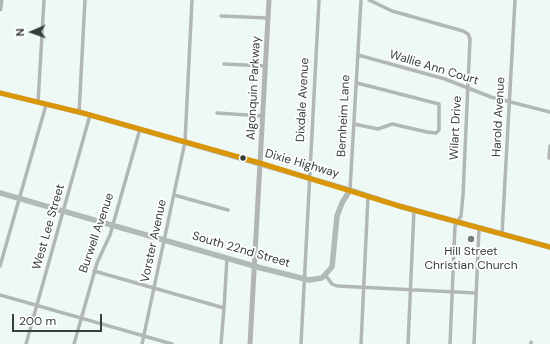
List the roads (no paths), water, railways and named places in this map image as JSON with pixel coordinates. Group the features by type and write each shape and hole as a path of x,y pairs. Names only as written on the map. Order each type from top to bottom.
{"main road":[{"name":"Dixie Highway","path":"350,190 414,210 550,247"},
{"name":"Bernheim Lane","path":"326,276 334,263 337,216 342,203 350,190"},
{"name":"South 22nd Street","path":"0,194 304,279 313,280 326,276"}],"street":[{"path":"0,0 0,9"},
{"path":"38,103 44,0"},
{"path":"79,113 85,0"},
{"name":"Vorster Avenue","path":"142,344 185,142 192,0"},
{"name":"Algonquin Parkway","path":"250,344 269,0"},
{"name":"Dixdale Avenue","path":"301,344 318,0"},
{"name":"Bernheim Lane","path":"350,190 361,0"},
{"name":"Wilart Drive","path":"369,0 392,11 463,31 468,34 470,43 463,195 461,216 455,230 450,344"},
{"name":"Harold Avenue","path":"502,234 515,0"},
{"path":"221,16 268,18"},
{"name":"Wallie Ann Court","path":"358,55 445,79 491,97 550,112"},
{"path":"224,64 266,66"},
{"path":"354,124 378,129 392,124 436,133 439,130 439,104 357,83"},
{"name":"Dixie Highway","path":"0,93 90,115 350,190"},
{"path":"0,266 46,105"},
{"path":"217,113 263,116"},
{"name":"West Lee Street","path":"26,344 90,115"},
{"name":"Burwell Avenue","path":"74,344 94,271 113,225 140,129"},
{"path":"549,158 550,146"},
{"path":"174,195 228,210"},
{"path":"361,344 368,196"},
{"path":"408,344 414,210"},
{"path":"474,344 479,228"},
{"path":"221,344 227,258"},
{"path":"94,271 154,290 224,308"},
{"path":"326,276 332,284 337,286 476,293"},
{"path":"0,295 172,344"}],"place":[{"name":"Hill Street Christian Church","path":"471,239"}]}
